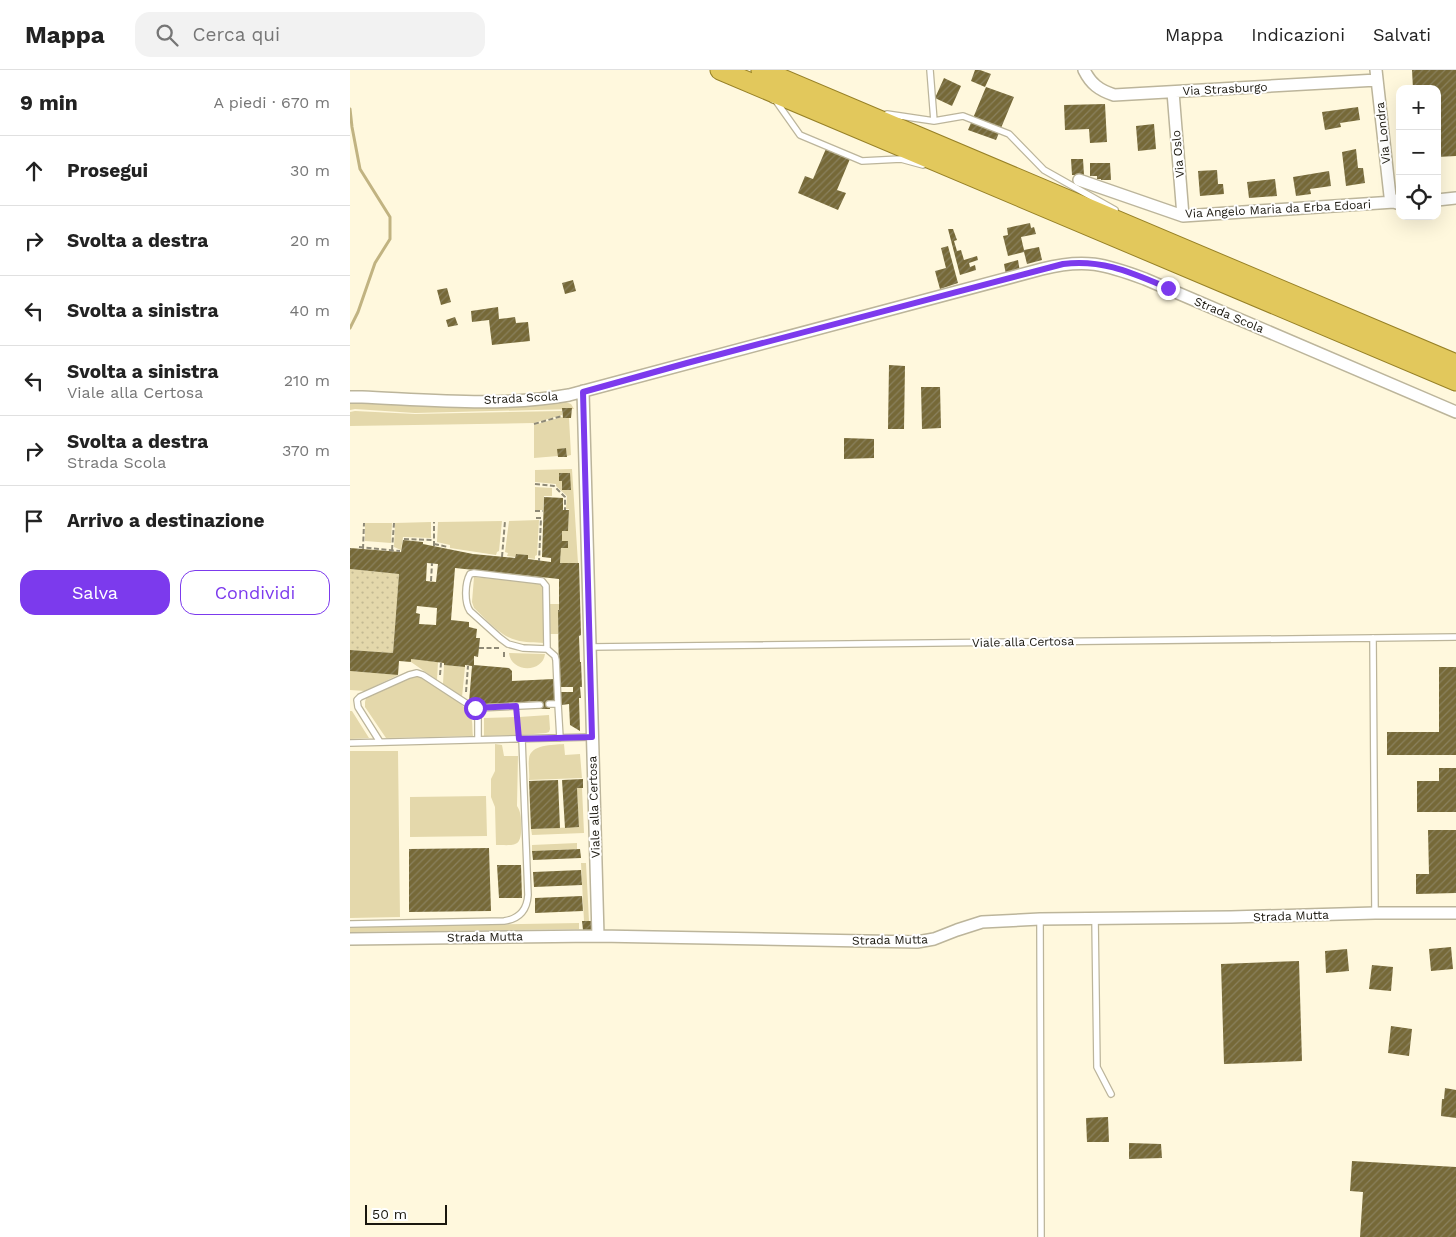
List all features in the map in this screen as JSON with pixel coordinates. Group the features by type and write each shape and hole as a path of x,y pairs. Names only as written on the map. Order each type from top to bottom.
{"highway":[{"path":"720,70 1456,381"},
{"path":"761,70 1456,364"}],"street":[{"name":"Via Strasburgo","path":"1084,70 1093,85 1102,91 1114,95 1376,75"},
{"name":"Via Londra","path":"1376,75 1395,200"},
{"name":"Via Oslo","path":"1173,92 1183,216"},
{"name":"Via Angelo Maria da Erba Edoari","path":"1079,180 1183,216 1395,200"},
{"path":"1441,200 1456,198"},
{"name":"Strada Scola","path":"350,397 434,401 546,399 583,392 1052,266 1087,263 1113,267 1145,279 1456,412"},
{"name":"Viale alla Certosa","path":"583,392 598,936"},
{"name":"Strada Mutta","path":"350,939 598,936 917,942 934,939 982,922 1040,919 1456,913"}],"lane":[{"path":"713,70 776,101 800,135 862,161 901,159 928,166"},
{"path":"930,70 934,121"},
{"path":"792,83 865,107"},
{"path":"883,113 892,116 934,121 963,116 1010,134 1044,170 1118,212"},
{"path":"937,169 1007,191"},
{"path":"1126,217 1174,245"},
{"path":"547,648 523,648 508,644 470,611 466,598 470,574 542,581 546,589 547,648 556,659 560,738"},
{"name":"Viale alla Certosa","path":"590,647 1456,637"},
{"path":"1373,638 1375,913"},
{"path":"380,742 358,707 357,702 359,698 417,673 472,707 540,705"},
{"path":"549,704 558,704"},
{"path":"478,708 478,740"},
{"path":"350,743 592,737"},
{"path":"350,924 504,921 515,918 520,914 526,906 528,895 521,739"},
{"path":"1095,918 1097,1067 1111,1094"},
{"path":"1040,919 1041,1237"}],"path":[{"path":"534,424 562,416"},
{"path":"535,484 554,486 565,497 565,510"},
{"path":"535,511 543,511"},
{"path":"536,518 541,518 539,560"},
{"path":"502,557 505,521"},
{"path":"434,522 434,545 448,547"},
{"path":"363,548 364,523"},
{"path":"392,551 394,523"},
{"path":"404,538 434,540"},
{"path":"359,547 400,551"},
{"path":"431,581 432,563"},
{"path":"478,648 504,649 504,657"},
{"path":"439,685 441,663"},
{"path":"465,702 468,666"},
{"path":"516,706 521,739"}],"shaded area":[{"path":"350,401 563,401 571,404 574,409 415,413 350,410"},
{"path":"562,411 562,415 534,423 350,426 350,412 415,414"},
{"path":"562,417 569,418 571,455 567,456 566,448 558,449 558,456 534,458 534,425"},
{"path":"572,469 578,563 560,563 561,548 568,548 562,541 562,531 568,531 569,509 566,509 567,496 556,484 535,482 535,470"},
{"path":"535,487 552,488 552,496 544,496 543,510 535,510"},
{"path":"539,520 537,555 535,559 528,558 528,555 516,554 515,557 507,556 508,553 505,552 509,521"},
{"path":"502,521 499,551 496,555 450,548 450,545 437,542 438,522"},
{"path":"431,522 431,538 403,537 401,550 394,547 395,523"},
{"path":"365,523 392,523 391,543 365,541"},
{"path":"350,569 399,574 393,653 350,650"},
{"path":"474,577 538,583 542,585 544,643 523,642 510,638 488,622 474,608 472,602"},
{"path":"550,604 559,604 558,634 550,634"},
{"path":"509,653 545,654 539,665 527,668 515,664 511,660"},
{"path":"411,659 438,662 437,680 411,662"},
{"path":"444,665 465,667 462,697 443,684"},
{"path":"350,671 398,675 365,691 350,690"},
{"path":"419,676 432,683 463,706 472,719 473,736 386,738 365,707 366,698"},
{"path":"350,711 352,711 369,738 350,739"},
{"path":"549,715 549,732 521,735 519,717"},
{"path":"515,717 517,735 484,736 484,718"},
{"path":"495,744 502,745 504,756 518,756 517,806 520,815 521,832 519,841 513,845 496,845 495,807 491,797 491,779 495,771"},
{"path":"564,744 565,755 580,754 582,778 529,780 529,759 533,750 548,745"},
{"path":"350,751 398,751 400,917 350,918"},
{"path":"577,788 582,788 584,833 532,835 531,829 579,827"},
{"path":"486,796 487,836 410,837 410,797"},
{"path":"577,843 577,849 532,851 532,845"},
{"path":"581,863 586,863 589,921 584,921"},
{"path":"579,923 579,929 350,932 350,927"}],"building":[{"path":"975,70 991,74 985,87 971,81"},
{"path":"1412,70 1456,70 1456,156 1441,157 1441,85 1413,85"},
{"path":"944,78 961,86 952,106 935,98"},
{"path":"986,87 1014,97 996,140 968,130"},
{"path":"1105,104 1107,142 1090,143 1089,129 1065,130 1064,105"},
{"path":"1358,107 1360,120 1340,123 1341,127 1325,130 1322,112"},
{"path":"1154,124 1156,149 1138,151 1136,126"},
{"path":"828,144 852,154 837,190 846,193 838,210 798,193 805,176 813,179"},
{"path":"1356,149 1358,168 1363,168 1365,183 1346,186 1342,152"},
{"path":"1071,159 1083,159 1084,175 1072,175"},
{"path":"1090,163 1110,163 1111,180 1101,180 1097,179 1097,176 1090,176"},
{"path":"1217,170 1218,184 1223,184 1224,194 1200,196 1198,171"},
{"path":"1329,171 1331,186 1310,189 1311,194 1296,196 1293,177"},
{"path":"1275,179 1277,196 1249,198 1247,182"},
{"path":"1030,223 1031,228 1034,227 1036,234 1021,237 1024,250 1039,247 1042,260 1027,264 1024,252 1008,256 1003,236 1008,235 1007,228"},
{"path":"948,229 953,229 957,240 954,241 957,251 961,250 964,260 977,256 978,260 969,263 970,267 975,265 976,270 960,275"},
{"path":"948,246 958,283 940,289 935,271 946,268 941,248"},
{"path":"1018,260 1020,272 1006,275 1004,264"},
{"path":"573,280 576,291 565,294 562,283"},
{"path":"447,288 451,302 441,305 437,290"},
{"path":"498,307 499,319 515,317 516,323 528,322 530,341 492,345 489,320 472,322 471,311"},
{"path":"455,317 458,325 448,327 446,320"},
{"path":"889,365 905,366 904,429 888,429"},
{"path":"921,387 940,387 941,428 922,429"},
{"path":"562,408 572,408 571,418 563,418"},
{"path":"844,438 874,439 874,458 844,459"},
{"path":"566,448 567,457 558,457 557,449"},
{"path":"559,473 570,473 571,490 562,490 562,481 559,481"},
{"path":"544,497 563,498 563,510 569,510 568,531 562,531 562,541 568,541 568,548 561,548 560,563 579,563 581,635 579,636 582,687 580,687 581,698 579,698 580,731 570,725 569,704 562,705 561,703 560,692 573,692 573,687 559,687 559,579 455,568 451,620 469,622 469,627 477,629 476,638 480,638 478,657 474,656 474,665 509,668 512,671 512,681 554,679 555,700 549,700 550,709 540,709 540,701 486,705 469,702 472,666 444,665 444,663 411,659 411,662 399,661 398,675 350,671 350,650 393,653 399,574 350,569 350,548 401,552 403,540 423,542 423,544 473,554 515,558 516,554 528,555 528,559 551,562 551,558 542,557","holes":["427,563 438,564 436,582 426,581","417,606 437,608 436,625 419,624 420,614 416,613"]},
{"path":"1439,667 1456,667 1456,755 1387,755 1387,732 1439,732"},
{"path":"1439,768 1456,768 1456,812 1417,812 1417,781 1439,781"},
{"path":"583,779 583,788 577,788 579,827 565,828 562,780"},
{"path":"558,780 560,828 531,829 529,781"},
{"path":"1428,830 1456,830 1456,893 1416,894 1416,874 1429,874"},
{"path":"489,848 491,911 409,912 409,849"},
{"path":"580,849 581,858 533,860 532,851"},
{"path":"497,865 521,865 522,898 499,898"},
{"path":"581,870 582,885 534,887 533,872"},
{"path":"582,896 583,911 535,913 535,898"},
{"path":"582,921 591,921 592,932 583,930"},
{"path":"1451,947 1453,969 1431,971 1429,949"},
{"path":"1347,949 1349,971 1326,973 1325,951"},
{"path":"1299,961 1302,1061 1224,1064 1221,964"},
{"path":"1372,965 1393,967 1391,991 1369,989"},
{"path":"1391,1026 1412,1029 1409,1056 1388,1053"},
{"path":"1445,1088 1456,1090 1456,1118 1441,1116"},
{"path":"1108,1117 1109,1142 1087,1142 1086,1118"},
{"path":"1129,1143 1161,1144 1162,1158 1129,1159"},
{"path":"1352,1161 1456,1167 1456,1237 1360,1237 1363,1192 1350,1191"}],"waterway":[{"path":"350,109 360,169 390,217 390,239 375,263 358,312 350,328"}],"route":[{"path":"475,708 516,706 519,739 592,737 583,392 1063,264 1100,264 1168,288"}]}
